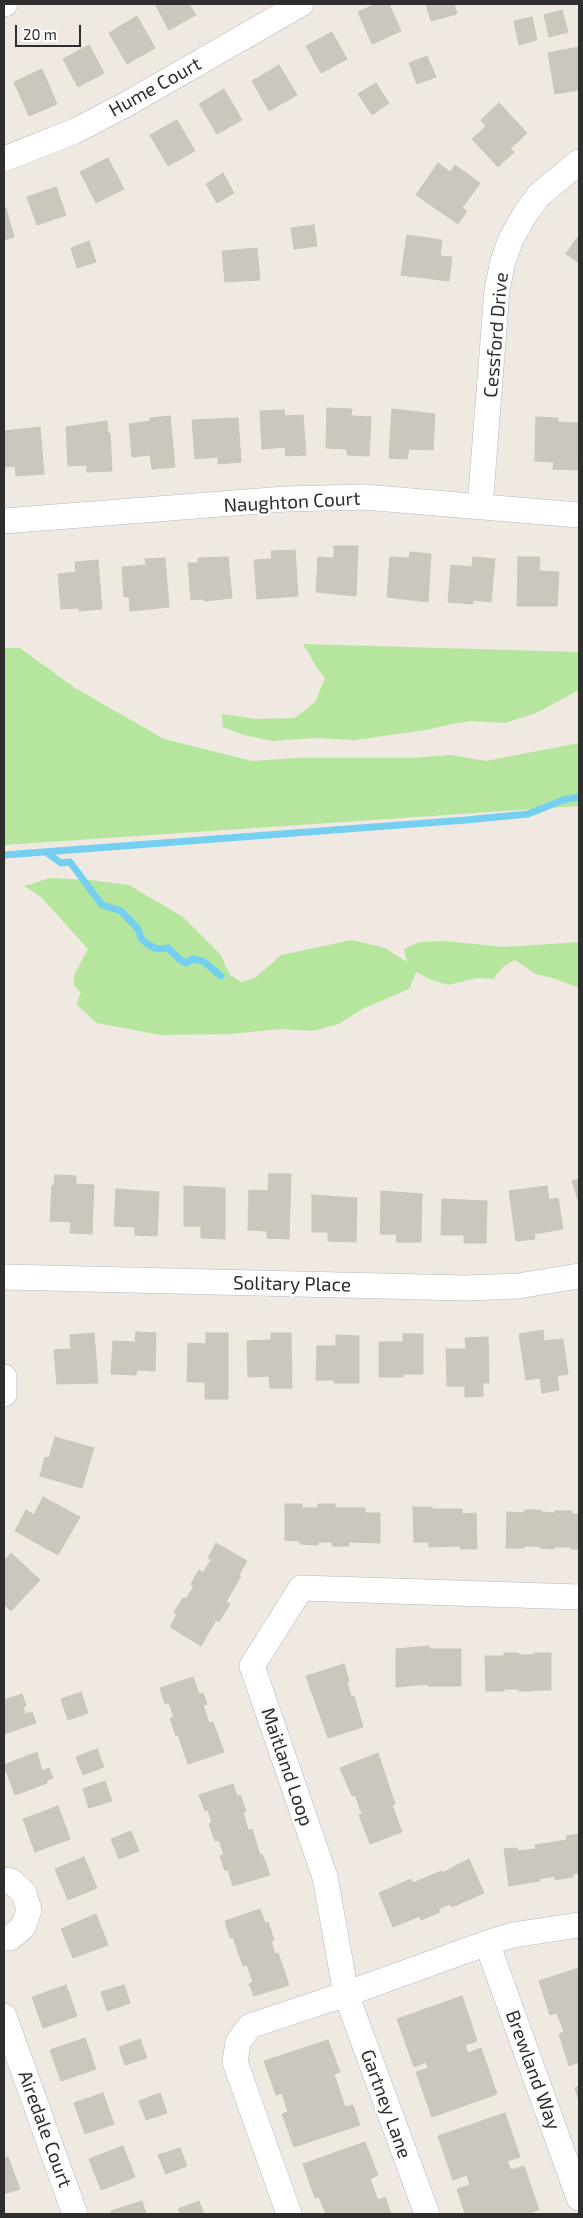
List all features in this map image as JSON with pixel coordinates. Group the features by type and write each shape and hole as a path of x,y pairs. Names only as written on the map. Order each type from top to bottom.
{"street":[{"name":"Hume Court","path":"4,159 75,131 125,105 301,4"},
{"name":"Cessford Drive","path":"480,507 497,290 503,262 511,239 525,214 539,195 579,162"},
{"name":"Naughton Court","path":"4,521 285,499 364,497 579,515"},
{"name":"Solitary Place","path":"4,1277 466,1288 518,1286 579,1276"},
{"path":"4,1377 4,1394"},
{"name":"Maitland Loop","path":"346,1994 325,1877 252,1666 301,1588 579,1597"},
{"path":"4,1880 12,1881 24,1893 29,1910 23,1927 10,1938 4,1938"},
{"path":"289,2214 235,2062 238,2042 250,2026 346,1994 487,1943 514,1936 579,1925"},
{"name":"Brewland Way","path":"487,1943 579,2198"},
{"name":"Gartney Lane","path":"346,1994 427,2214"},
{"name":"Airedale Court","path":"4,2016 75,2214"}],"green space":[{"path":"303,644 579,652 579,690 536,713 505,723 471,721 426,730 355,740 315,738 272,741 244,735 223,727 222,714 256,719 295,718 315,702 325,678"},
{"path":"4,648 20,648 75,688 164,739 252,761 296,758 412,758 451,755 486,761 579,743 579,806 4,845"},
{"path":"50,878 90,880 129,885 183,917 220,954 230,975 241,982 255,978 281,955 352,940 385,948 407,962 404,949 420,942 444,941 505,947 579,942 579,988 536,974 515,960 504,966 493,979 477,978 448,985 416,972 409,989 362,1009 339,1024 312,1031 282,1029 230,1034 160,1035 97,1023 76,1004 81,993 74,985 74,975 88,949 41,897 24,886"}],"building":[{"path":"155,4 189,4 196,15 169,30"},
{"path":"376,4 389,4 401,31 372,44 358,12"},
{"path":"426,4 454,4 457,14 431,21"},
{"path":"562,10 568,32 549,37 544,15"},
{"path":"137,16 155,48 127,64 109,33"},
{"path":"532,17 537,40 519,45 514,21"},
{"path":"332,32 347,59 321,73 306,46"},
{"path":"89,45 104,73 78,87 63,59"},
{"path":"579,47 579,90 555,94 548,53"},
{"path":"427,56 436,77 417,84 409,63"},
{"path":"279,65 297,95 269,111 252,81"},
{"path":"42,69 57,104 29,116 14,82"},
{"path":"376,83 389,103 372,115 358,94"},
{"path":"224,89 242,120 217,134 199,104"},
{"path":"499,103 527,133 510,149 514,152 498,167 472,139 486,126 481,120"},
{"path":"177,120 195,151 168,166 150,135"},
{"path":"108,158 124,189 96,203 80,172"},
{"path":"438,163 450,172 455,165 480,183 462,208 467,211 458,224 416,195"},
{"path":"223,173 234,193 217,203 206,184"},
{"path":"56,187 66,215 37,225 27,197"},
{"path":"6,208 14,237 4,240 4,209"},
{"path":"314,225 317,246 294,249 291,228"},
{"path":"407,235 442,240 440,256 452,257 449,281 401,275"},
{"path":"579,235 579,263 566,254"},
{"path":"89,241 96,262 77,268 71,248"},
{"path":"257,248 260,280 225,282 222,251"},
{"path":"327,408 352,409 351,416 371,417 369,456 347,455 347,449 326,448"},
{"path":"392,409 435,414 433,450 409,449 407,459 389,458"},
{"path":"284,410 285,416 303,415 306,455 286,456 285,447 262,449 260,411"},
{"path":"170,416 175,467 152,469 150,455 132,457 129,424 150,421 150,418"},
{"path":"536,417 558,418 558,422 579,423 578,470 553,469 554,462 535,461"},
{"path":"238,418 241,462 218,464 218,457 195,459 192,420"},
{"path":"107,421 108,433 110,433 112,471 87,472 87,465 68,466 66,427"},
{"path":"40,427 44,474 16,476 15,466 4,467 4,431"},
{"path":"334,546 358,546 356,596 316,592 318,557 334,558"},
{"path":"295,550 298,596 257,599 254,560 272,559 271,551"},
{"path":"410,552 431,554 428,602 387,597 390,557 409,558"},
{"path":"228,557 232,598 204,601 204,599 191,600 188,563 198,563 198,558"},
{"path":"473,557 495,559 491,602 473,600 473,604 448,602 451,565 472,567"},
{"path":"518,557 540,557 539,571 559,572 557,606 517,606"},
{"path":"165,558 169,607 130,611 129,596 124,597 122,567 146,565 145,559"},
{"path":"98,560 102,609 79,611 79,608 61,609 58,574 76,572 75,562"},
{"path":"269,1174 291,1174 289,1239 267,1238 267,1231 248,1230 249,1190 268,1191"},
{"path":"55,1175 76,1176 76,1184 94,1185 92,1234 70,1233 71,1222 50,1221 52,1185 54,1186"},
{"path":"579,1179 579,1203 572,1181"},
{"path":"184,1186 225,1188 225,1239 201,1238 201,1226 184,1226"},
{"path":"547,1186 549,1200 558,1198 563,1229 534,1234 535,1239 516,1241 509,1191"},
{"path":"116,1189 159,1192 157,1236 135,1235 135,1227 114,1226"},
{"path":"381,1191 422,1194 421,1242 396,1242 397,1234 380,1234"},
{"path":"312,1195 357,1198 356,1242 328,1241 328,1232 312,1232"},
{"path":"442,1199 487,1201 486,1243 464,1243 464,1235 441,1235"},
{"path":"543,1330 544,1341 563,1339 568,1374 557,1376 559,1390 542,1393 540,1378 526,1380 519,1334"},
{"path":"136,1332 156,1333 155,1371 137,1370 136,1375 111,1374 113,1341 135,1342"},
{"path":"94,1333 98,1383 57,1384 54,1350 71,1349 70,1335"},
{"path":"206,1333 228,1333 228,1399 205,1399 205,1382 187,1382 188,1343 206,1344"},
{"path":"271,1333 291,1333 292,1388 270,1388 269,1376 248,1377 247,1341 271,1340"},
{"path":"403,1334 423,1334 423,1374 403,1374 403,1377 379,1377 379,1342 403,1342"},
{"path":"336,1335 359,1336 359,1383 334,1383 334,1380 316,1380 317,1346 336,1346"},
{"path":"488,1337 489,1383 483,1383 483,1396 465,1397 465,1386 447,1386 446,1349 466,1349 465,1338"},
{"path":"55,1437 94,1448 82,1488 40,1476 45,1457 49,1458"},
{"path":"43,1497 80,1517 58,1555 15,1531 26,1510 34,1515"},
{"path":"285,1504 302,1504 302,1508 318,1508 318,1504 335,1504 335,1508 365,1508 365,1513 380,1513 380,1543 349,1542 349,1546 332,1546 332,1542 318,1542 318,1545 300,1544 300,1541 285,1540"},
{"path":"413,1507 462,1509 462,1514 476,1513 477,1549 460,1549 460,1546 429,1547 429,1542 414,1542"},
{"path":"525,1510 541,1510 540,1546 524,1546"},
{"path":"555,1511 572,1511 571,1547 554,1547"},
{"path":"507,1512 525,1513 524,1548 506,1548"},
{"path":"541,1512 555,1513 554,1549 540,1548"},
{"path":"572,1514 579,1514 579,1549 571,1549"},
{"path":"216,1543 247,1561 226,1602 230,1604 219,1622 216,1620 201,1646 170,1627 177,1614 174,1612 183,1598 186,1599 194,1586 191,1584 199,1570 203,1573 211,1560 208,1558"},
{"path":"11,1553 40,1580 11,1611 4,1604 4,1561"},
{"path":"429,1646 429,1649 461,1649 461,1686 428,1686 428,1684 396,1687 396,1649"},
{"path":"504,1653 519,1653 519,1689 504,1689"},
{"path":"534,1653 551,1653 551,1690 533,1690"},
{"path":"520,1655 534,1655 533,1691 519,1691"},
{"path":"485,1656 504,1656 504,1691 486,1691"},
{"path":"344,1664 351,1697 354,1696 363,1727 328,1738 306,1676"},
{"path":"193,1677 199,1694 203,1693 207,1704 203,1705 209,1723 213,1722 224,1752 188,1764 170,1718 174,1717 169,1703 165,1704 160,1688"},
{"path":"81,1692 88,1713 68,1720 61,1699"},
{"path":"22,1694 26,1706 23,1707 25,1714 32,1712 36,1723 4,1734 4,1700"},
{"path":"97,1749 104,1767 83,1775 76,1757"},
{"path":"37,1752 42,1771 49,1768 53,1778 46,1781 47,1783 15,1795 4,1765"},
{"path":"378,1753 395,1804 392,1805 402,1832 370,1844 359,1815 362,1814 355,1795 352,1796 340,1768"},
{"path":"105,1781 112,1801 89,1808 83,1789"},
{"path":"233,1784 237,1796 240,1795 246,1811 243,1812 248,1830 252,1829 260,1855 262,1854 270,1875 233,1886 228,1869 225,1871 220,1856 224,1855 219,1840 215,1841 209,1824 212,1823 208,1810 205,1811 199,1795"},
{"path":"58,1806 70,1839 35,1852 23,1819"},
{"path":"131,1831 139,1851 119,1859 111,1839"},
{"path":"579,1834 579,1873 573,1874 573,1877 555,1880 555,1876 539,1879 540,1881 509,1886 504,1849 517,1848 518,1851 536,1849 535,1845 567,1840 566,1836"},
{"path":"84,1857 97,1888 68,1900 55,1869"},
{"path":"469,1859 484,1893 452,1907 450,1904 438,1909 440,1912 421,1920 420,1916 393,1927 379,1893 411,1879 413,1883 441,1871 442,1873"},
{"path":"260,1909 265,1923 268,1922 274,1940 271,1941 275,1954 278,1953 289,1985 254,1996 249,1984 253,1982 247,1965 243,1966 233,1937 230,1938 225,1921"},
{"path":"96,1914 108,1945 73,1958 61,1929"},
{"path":"579,1968 579,2062 569,2066 559,2034 564,2032 557,2013 550,2015 539,1981"},
{"path":"66,1985 77,2016 43,2028 32,1997"},
{"path":"124,1985 130,2003 107,2011 101,1992"},
{"path":"462,1996 477,2041 465,2045 468,2053 481,2048 497,2094 432,2117 416,2072 428,2068 426,2062 414,2067 397,2019"},
{"path":"85,2038 96,2069 61,2081 50,2050"},
{"path":"140,2039 147,2058 125,2065 119,2047"},
{"path":"328,2040 340,2072 334,2074 345,2107 353,2105 360,2125 294,2147 282,2114 288,2112 282,2093 276,2095 264,2061"},
{"path":"579,2086 579,2101 575,2088"},
{"path":"103,2093 114,2124 85,2134 74,2103"},
{"path":"160,2093 167,2113 146,2120 139,2101"},
{"path":"505,2113 520,2157 507,2161 511,2170 524,2166 539,2210 525,2214 465,2214 457,2189 470,2185 467,2175 453,2180 438,2136"},
{"path":"365,2142 378,2175 370,2179 378,2200 385,2197 391,2214 326,2214 319,2197 315,2198 303,2164"},
{"path":"123,2146 135,2177 101,2190 89,2159"},
{"path":"180,2148 187,2166 166,2174 158,2155"},
{"path":"8,2157 20,2189 4,2194 4,2158"},
{"path":"142,2201 146,2214 112,2214 111,2211"},
{"path":"199,2201 204,2214 180,2214 178,2209"}],"waterway":[{"path":"4,855 528,814 563,800 579,797"},
{"path":"46,852 61,863 70,862 102,905 121,911 138,929 141,938 147,944 157,949 168,948 179,959 187,963 192,959 203,961 221,976"}]}
